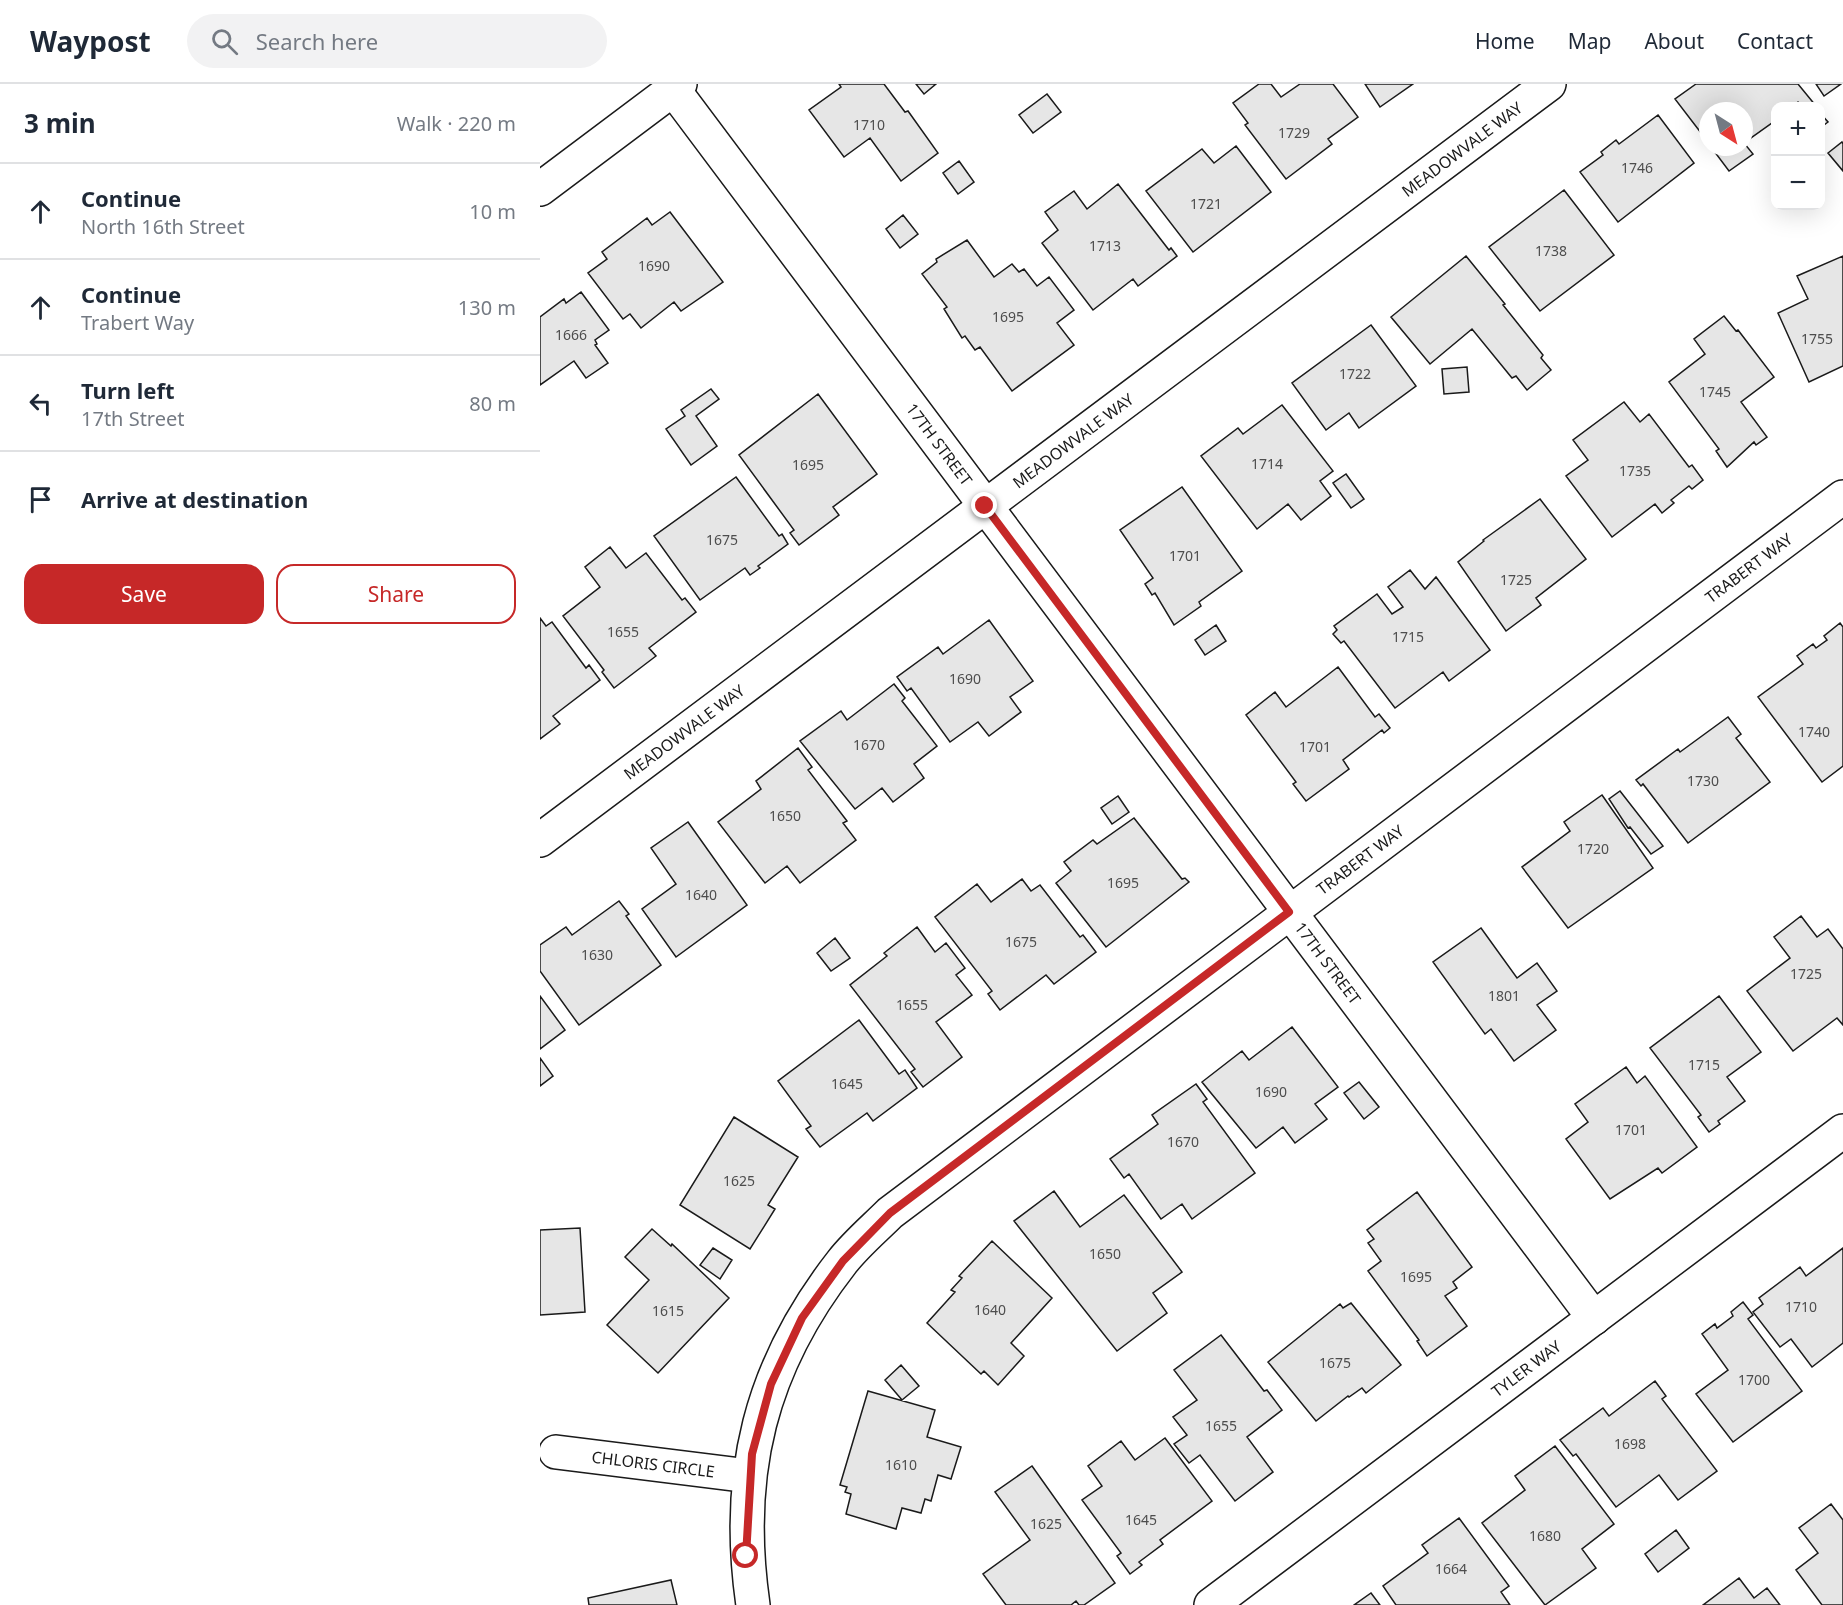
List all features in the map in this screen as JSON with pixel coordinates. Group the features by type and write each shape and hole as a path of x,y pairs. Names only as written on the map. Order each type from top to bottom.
{"street":[{"name":"MEADOWVALE WAY","path":"540,840 1549,84"},
{"name":"17TH STREET","path":"676,87 985,506 1594,1318"},
{"path":"540,189 676,87"},
{"name":"TRABERT WAY","path":"753,1605 746,1556 749,1476 752,1454 771,1384 802,1318 843,1261 890,1213 1843,497"},
{"name":"TYLER WAY","path":"1211,1605 1843,1131"},
{"name":"CHLORIS CIRCLE","path":"556,1452 749,1476"}],"building":[{"path":"839,84 884,84 905,112 908,111 938,153 901,181 870,138 844,157 809,110 841,87"},
{"path":"916,84 936,84 924,94"},
{"path":"1259,84 1271,84 1281,97 1300,84 1333,84 1358,117 1328,139 1332,144 1286,179 1245,125 1248,123 1233,103"},
{"path":"1365,84 1413,84 1380,107"},
{"path":"1696,84 1798,84 1813,102 1771,102 1771,124 1753,137 1753,102 1699,102 1699,130 1675,99"},
{"path":"1816,84 1841,84 1824,96"},
{"path":"1047,94 1061,112 1033,133 1019,115"},
{"path":"1658,115 1694,163 1618,222 1580,172 1603,155 1601,152 1616,140 1619,144"},
{"path":"1842,142 1843,144 1843,171 1828,153"},
{"path":"1236,146 1271,192 1193,252 1146,191 1202,149 1214,163"},
{"path":"1718,156 1750,156 1729,171"},
{"path":"959,161 974,182 958,194 943,173"},
{"path":"1118,184 1169,250 1171,248 1177,256 1138,286 1133,279 1093,310 1042,243 1058,230 1045,212 1074,191 1087,209"},
{"path":"1564,190 1614,255 1540,311 1489,247"},
{"path":"670,212 723,282 681,311 674,302 641,328 630,314 623,319 588,273 607,259 602,252 647,218 652,225"},
{"path":"903,215 918,234 900,248 886,229"},
{"path":"967,240 994,277 1012,264 1019,272 1024,269 1037,286 1049,277 1074,310 1057,323 1074,345 1012,391 980,347 975,350 965,336 962,338 944,309 947,307 922,274 937,262 936,259"},
{"path":"1466,256 1505,304 1503,305 1543,355 1541,358 1551,370 1527,390 1516,376 1512,378 1472,329 1430,364 1391,317"},
{"path":"1843,256 1843,366 1809,382 1778,313 1808,299 1797,276"},
{"path":"581,292 609,330 595,340 597,344 595,345 608,363 586,378 574,361 540,385 540,317 564,299 566,303"},
{"path":"1724,316 1736,331 1738,330 1774,377 1741,402 1767,437 1756,445 1754,442 1727,467 1716,451 1719,449 1669,382 1705,354 1694,339"},
{"path":"1371,325 1416,386 1359,428 1349,413 1326,430 1292,383"},
{"path":"1467,367 1469,392 1444,394 1442,369"},
{"path":"711,389 719,399 696,416 717,446 691,465 666,429 685,416 681,410"},
{"path":"818,394 877,474 833,507 839,515 799,545 790,533 794,530 739,455"},
{"path":"1624,402 1640,422 1649,414 1689,467 1692,465 1703,480 1692,489 1689,486 1671,500 1674,503 1662,513 1655,504 1612,537 1566,476 1588,460 1573,440"},
{"path":"1282,405 1333,471 1320,481 1331,496 1301,520 1288,504 1257,529 1201,456 1238,428 1243,434"},
{"path":"1346,474 1364,499 1351,508 1333,483"},
{"path":"736,477 779,536 782,534 788,544 758,566 760,568 750,575 745,568 700,600 654,536"},
{"path":"1182,487 1242,571 1199,602 1201,606 1174,625 1155,593 1152,595 1145,584 1153,578 1120,530"},
{"path":"1540,499 1586,559 1536,598 1541,605 1506,631 1458,562 1483,540"},
{"path":"610,547 626,568 646,553 682,600 685,598 696,612 649,648 656,656 614,688 602,672 604,670 563,616 600,587 585,567"},
{"path":"1410,570 1425,589 1436,577 1490,650 1449,681 1443,672 1395,708 1344,641 1341,643 1333,634 1337,630 1334,626 1377,594 1392,614 1403,607 1388,587"},
{"path":"540,618 546,626 552,622 586,668 589,665 600,680 553,716 560,724 540,739"},
{"path":"989,620 1033,681 1010,697 1021,712 989,736 978,722 950,742 911,688 907,691 897,677 938,647 943,654"},
{"path":"1840,623 1843,627 1843,766 1822,782 1758,697 1803,664 1797,656 1813,644 1816,648 1827,640 1824,636"},
{"path":"1216,625 1226,641 1205,655 1195,640"},
{"path":"1338,667 1375,717 1379,714 1390,728 1384,733 1382,730 1343,760 1349,769 1306,801 1293,784 1296,782 1246,715 1275,692 1286,707"},
{"path":"894,684 905,698 902,701 937,746 914,764 924,778 893,802 882,788 855,809 800,741 841,711 847,720"},
{"path":"1728,717 1741,734 1736,738 1770,782 1688,843 1643,784 1641,786 1636,780 1678,749 1680,752"},
{"path":"798,748 812,767 808,770 847,821 843,823 856,840 800,883 787,866 765,883 718,822 761,789 756,781"},
{"path":"1620,791 1663,846 1651,854 1630,827 1628,828 1609,799"},
{"path":"1602,795 1653,868 1568,928 1522,867 1570,831 1564,822"},
{"path":"1118,796 1129,812 1112,824 1101,808"},
{"path":"1134,818 1182,879 1185,878 1189,882 1106,947 1056,883 1071,871 1064,862 1093,840 1097,844"},
{"path":"688,822 747,905 676,957 642,909 676,884 651,848"},
{"path":"1022,879 1031,891 1040,885 1080,937 1083,935 1096,952 1054,984 1046,975 1000,1010 988,994 992,991 935,917 977,884 991,902"},
{"path":"619,901 629,914 626,916 661,965 579,1025 540,971 540,945 566,927 572,935"},
{"path":"1801,916 1817,937 1828,929 1843,949 1843,1025 1837,1018 1793,1051 1747,991 1790,958 1774,937"},
{"path":"917,927 935,952 946,943 965,968 956,975 972,995 936,1022 962,1057 923,1087 911,1072 915,1069 850,985 887,956 884,953"},
{"path":"1481,928 1517,978 1537,963 1557,991 1537,1005 1556,1030 1514,1061 1491,1029 1485,1034 1433,962"},
{"path":"835,938 850,958 831,971 817,953"},
{"path":"540,996 565,1030 540,1049"},
{"path":"1719,996 1761,1052 1727,1077 1745,1101 1718,1121 1720,1124 1709,1132 1698,1117 1701,1115 1650,1048"},
{"path":"859,1020 899,1074 905,1070 917,1088 873,1121 867,1113 820,1147 806,1129 811,1126 778,1081"},
{"path":"1292,1027 1338,1087 1315,1104 1327,1119 1295,1143 1283,1127 1256,1148 1202,1082 1242,1051 1249,1060"},
{"path":"540,1058 553,1076 540,1086"},
{"path":"1626,1067 1637,1083 1645,1076 1697,1147 1662,1173 1658,1168 1610,1199 1566,1139 1588,1122 1575,1104"},
{"path":"1359,1082 1379,1107 1364,1119 1344,1093"},
{"path":"1196,1084 1207,1099 1203,1102 1255,1173 1192,1219 1182,1204 1161,1219 1129,1174 1124,1178 1110,1159 1158,1124 1152,1115"},
{"path":"734,1117 798,1157 768,1205 775,1209 750,1249 680,1205"},
{"path":"1054,1191 1080,1227 1124,1195 1182,1272 1153,1293 1167,1313 1117,1351 1014,1221"},
{"path":"1417,1192 1472,1267 1453,1282 1457,1288 1445,1296 1467,1326 1427,1356 1417,1341 1419,1340 1368,1271 1381,1261 1368,1243 1374,1239 1367,1230"},
{"path":"580,1228 585,1312 540,1315 540,1230"},
{"path":"652,1229 671,1246 672,1244 729,1298 658,1373 607,1325 649,1280 625,1257"},
{"path":"992,1241 1052,1298 1011,1343 1024,1356 998,1385 984,1371 981,1374 927,1323 955,1292 951,1290 962,1278 959,1276"},
{"path":"713,1248 732,1260 720,1279 700,1265"},
{"path":"1843,1248 1843,1343 1812,1367 1791,1339 1780,1347 1753,1312 1763,1304 1759,1298 1800,1267 1806,1276"},
{"path":"1743,1302 1753,1315 1748,1319 1802,1391 1733,1442 1696,1394 1728,1370 1702,1334 1715,1324 1717,1328 1733,1316 1731,1312"},
{"path":"1351,1303 1401,1365 1366,1393 1362,1388 1316,1421 1268,1362 1340,1304 1343,1308"},
{"path":"1221,1335 1264,1391 1267,1390 1282,1410 1247,1437 1273,1472 1235,1501 1200,1455 1189,1463 1174,1444 1187,1435 1173,1417 1197,1400 1174,1370"},
{"path":"901,1365 919,1386 902,1400 885,1380"},
{"path":"1655,1381 1666,1396 1662,1399 1717,1471 1678,1500 1659,1475 1616,1507 1576,1454 1573,1456 1560,1440 1603,1408 1609,1416"},
{"path":"868,1391 935,1410 927,1437 961,1447 951,1479 938,1475 931,1501 925,1499 921,1513 902,1508 896,1529 846,1514 851,1494 845,1492 847,1487 840,1485"},
{"path":"1165,1438 1212,1501 1160,1540 1163,1544 1139,1562 1142,1565 1130,1574 1117,1556 1121,1553 1082,1500 1102,1486 1088,1466 1121,1441 1135,1460"},
{"path":"1555,1446 1614,1524 1582,1549 1596,1568 1545,1605 1482,1523 1525,1490 1515,1476"},
{"path":"1032,1466 1115,1583 1084,1605 1079,1605 1076,1601 1071,1605 1006,1605 983,1574 1030,1540 995,1492"},
{"path":"1831,1504 1843,1520 1843,1605 1822,1605 1796,1570 1818,1553 1799,1528"},
{"path":"1459,1518 1509,1586 1501,1592 1510,1605 1396,1605 1383,1586 1428,1553 1422,1545"},
{"path":"1676,1530 1689,1548 1658,1572 1645,1554"},
{"path":"1739,1578 1754,1598 1767,1588 1780,1605 1703,1605"},
{"path":"671,1580 677,1605 589,1605 588,1598"},
{"path":"1371,1593 1380,1605 1354,1605"}],"route":[{"path":"746,1556 752,1454 771,1384 802,1318 843,1261 890,1213 1289,912 985,506"}]}
